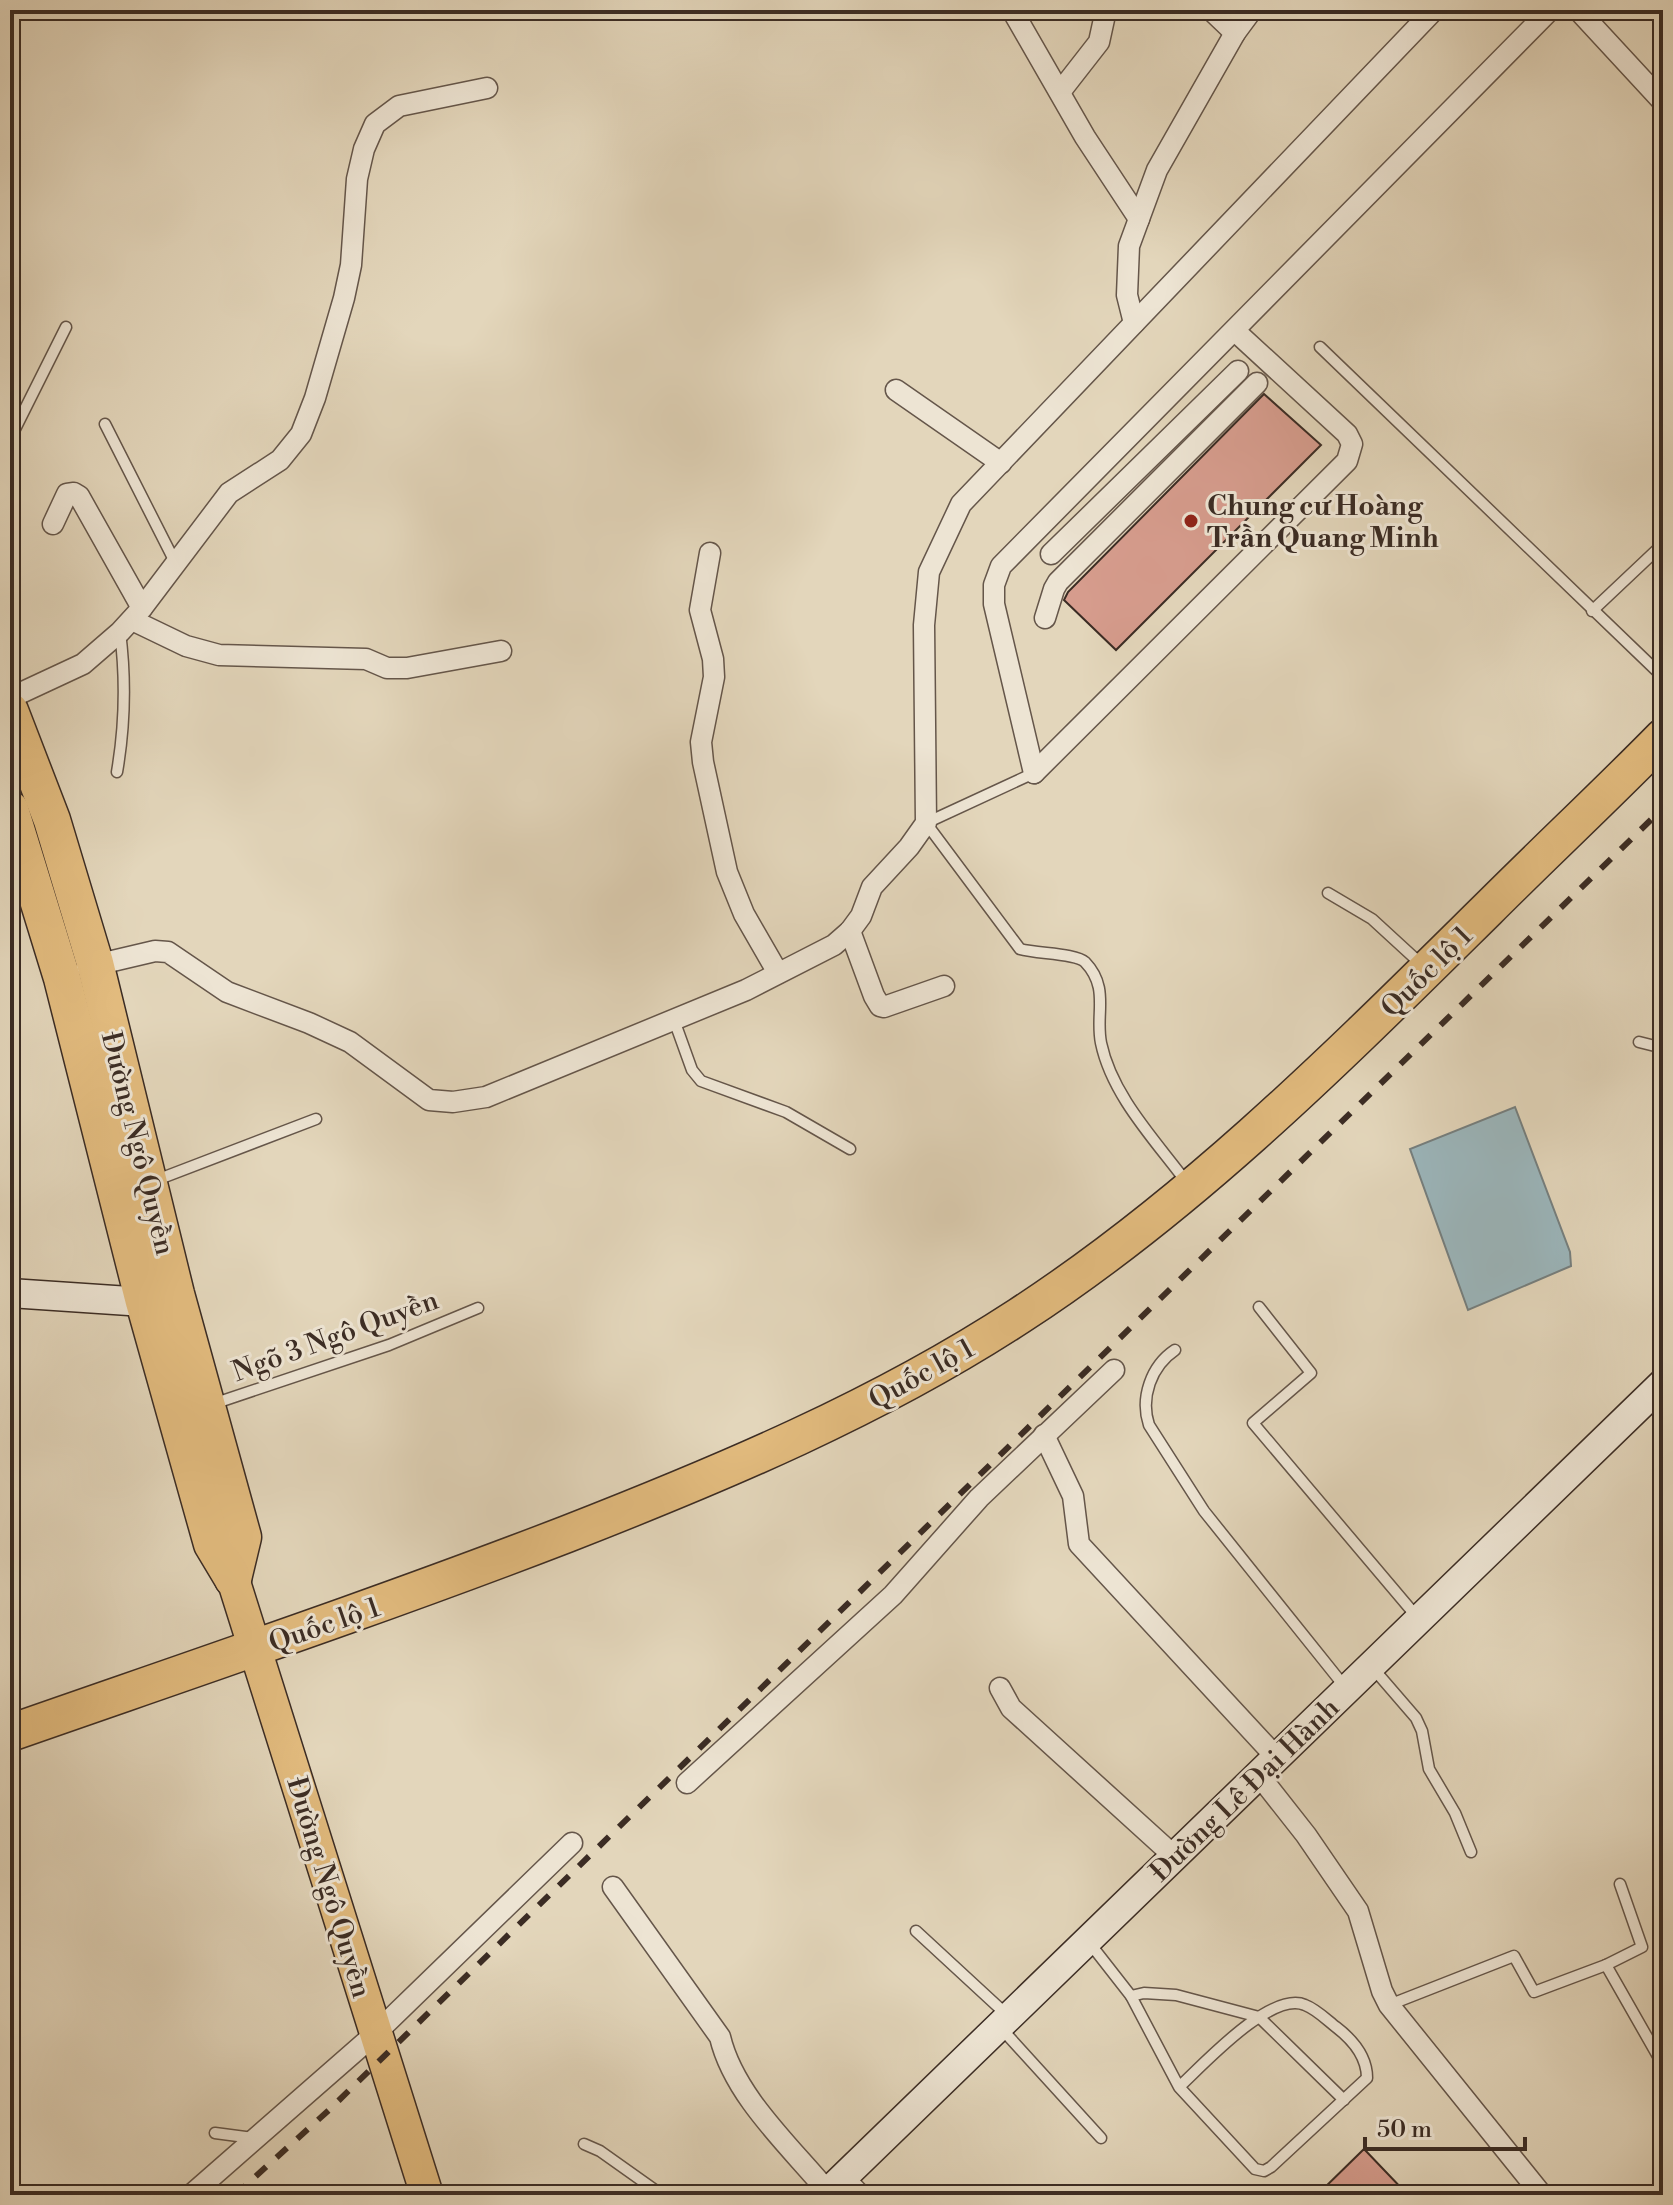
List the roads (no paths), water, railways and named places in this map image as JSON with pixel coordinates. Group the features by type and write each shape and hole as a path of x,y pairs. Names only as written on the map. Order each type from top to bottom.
{"highway":[{"name":"Đường Ngô Quyền","path":"10,711 52,820 95,963 149,1183 160,1298 208,1406 243,1537 233,1579"},
{"name":"Quốc lộ 1","path":"10,1733 448,1580 692,1484 797,1439 914,1379 1017,1317 1097,1262 1191,1187 1370,1027 1663,737"},
{"name":"Đường Ngô Quyền","path":"10,809 20,875 62,978 160,1298 212,1544 233,1579"}],"main road":[{"name":"Đường Ngô Quyền","path":"233,1579 427,2195"}],"street":[{"path":"1012,10 1139,219"},
{"path":"1060,92 1099,42 1106,10"},
{"path":"1211,10 1235,33"},
{"path":"1134,323 1127,295 1129,246 1157,170 1235,33 1252,10"},
{"path":"62,978 95,963 155,951 168,952 227,992 350,1042 429,1100 453,1102 486,1097 674,1020 746,990 834,945 861,916 872,887 909,847 926,823 924,625 929,572 961,504 1434,10"},
{"path":"1578,10 1663,102"},
{"path":"1034,773 994,604 994,585 1001,566 1235,331 1538,14"},
{"path":"10,698 83,664 131,620 229,493 280,460 301,434 315,398 344,298 351,265 357,179 364,149 375,124 399,106 487,88"},
{"path":"1034,773 1347,461 1352,444 1347,434 1235,331"},
{"path":"1051,554 1238,371"},
{"path":"1045,618 1054,589 1257,383"},
{"path":"896,390 1001,463"},
{"path":"1165,402 1201,440"},
{"path":"1120,447 1158,484"},
{"path":"53,524 67,494 79,496 131,620 186,646 219,655 366,659 387,668 407,668 501,651"},
{"path":"1096,510 1114,528"},
{"path":"1034,534 1068,574"},
{"path":"710,553 700,610 714,677 701,742 703,762 727,872 744,914 778,973"},
{"path":"850,931 880,1006 944,986"},
{"path":"10,1293 160,1298"},
{"path":"687,1783 893,1595 979,1498 1114,1370"},
{"name":"Đường Lê Đại Hành","path":"833,2187 1663,1383"},
{"path":"1044,1435 1073,1496 1079,1544 1267,1765 1306,1835 1358,1911 1389,2005 1542,2195"},
{"path":"1000,1688 1011,1708 1174,1856"},
{"path":"191,2195 376,2033 572,1843"},
{"path":"613,1887 720,2037 726,2060 741,2086 833,2187"}],"lane":[{"path":"10,439 66,327"},
{"path":"1320,347 1663,677"},
{"path":"105,424 176,564"},
{"path":"1592,611 1663,544"},
{"path":"117,772 131,620"},
{"path":"1034,773 926,823 1020,949 1035,954 1078,957 1087,965 1101,991 1099,1031 1105,1061 1128,1103 1191,1187"},
{"path":"1328,893 1372,919 1427,969"},
{"path":"674,1020 692,1070 701,1081 786,1112 850,1149"},
{"path":"1639,1042 1663,1048"},
{"path":"149,1183 316,1119"},
{"path":"1259,1307 1311,1373 1253,1423 1419,1619"},
{"name":"Ngõ 3 Ngô Quyền","path":"208,1406 389,1345 478,1308"},
{"path":"1175,1350 1164,1358 1149,1383 1144,1410 1149,1425 1204,1511 1347,1689"},
{"path":"1371,1665 1416,1718 1422,1731 1429,1769 1455,1813 1471,1852"},
{"path":"1389,2005 1514,1956 1534,1992 1606,1965 1642,1947 1620,1884"},
{"path":"916,1931 1004,2021 1101,2138"},
{"path":"1087,1940 1131,1996 1179,2087 1255,2169 1264,2171 1344,2100 1367,2078 1367,2066 1360,2051 1341,2031 1304,2004 1276,2007 1259,2017 1179,2087"},
{"path":"1606,1965 1663,2065"},
{"path":"1131,1996 1144,1993 1176,1995 1259,2017 1344,2100"},
{"path":"215,2133 255,2138"},
{"path":"584,2144 600,2151 662,2195"},
{"path":"833,2187 867,2195"}],"water":[{"path":"1515,1107 1570,1252 1571,1266 1468,1310 1410,1149"}],"railway":[{"path":"235,2195 329,2110 1663,808"}],"place":[{"name":"Chung cư Hoàng Trần Quang Minh","path":"1191,521"}]}
